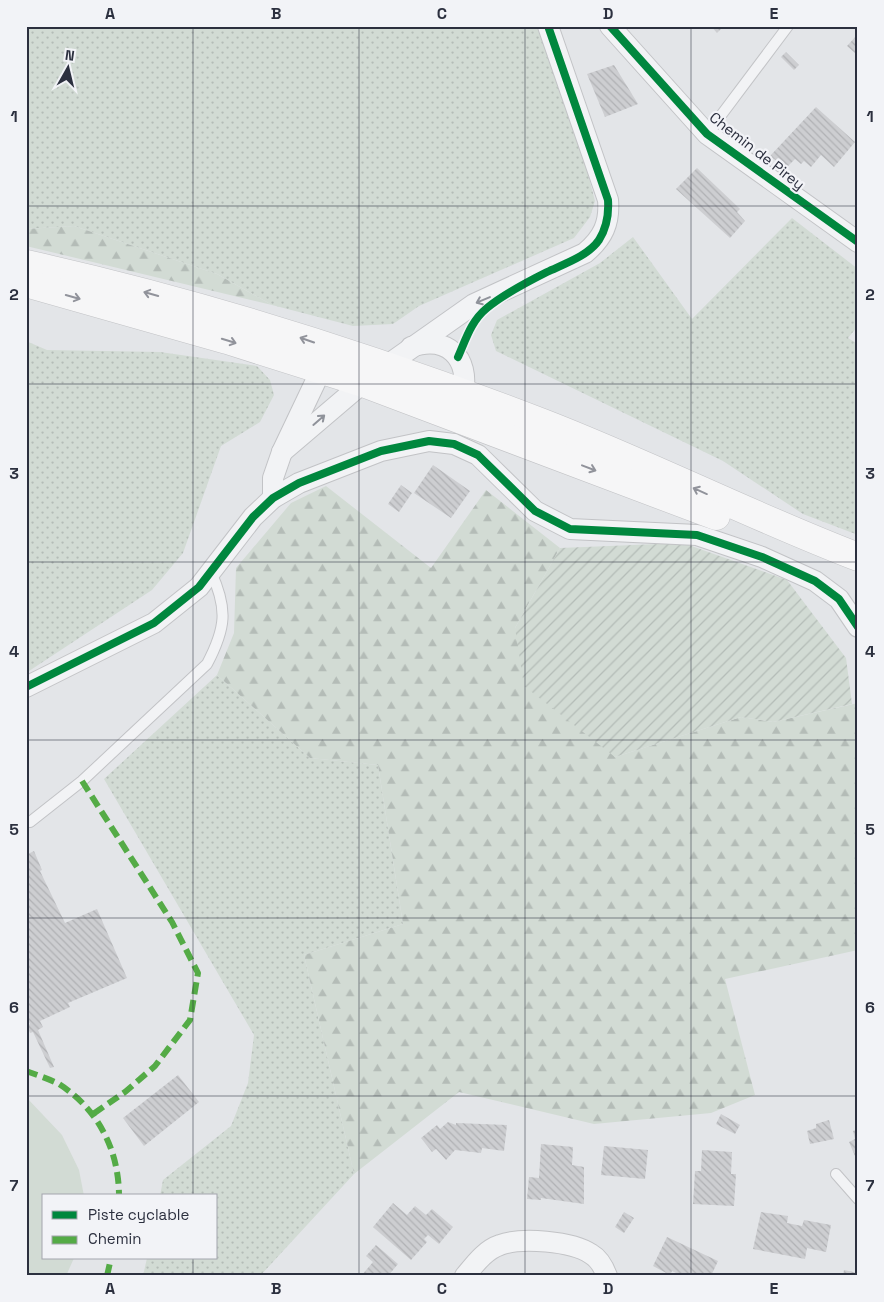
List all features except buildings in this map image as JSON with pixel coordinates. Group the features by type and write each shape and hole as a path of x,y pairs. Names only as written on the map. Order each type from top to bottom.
{"main road":[{"path":"26,264 106,281 280,331 373,374 858,570"},
{"path":"26,283 227,340 321,370 373,374 463,394 604,448 734,506 858,556"}],"street":[{"path":"282,452 373,374 474,304 585,253 598,242 606,228 609,214 608,200 548,26"},
{"name":"Chemin de Pirey","path":"610,26 707,134 858,242"},
{"path":"409,348 424,343 434,343 452,351 458,357 465,377 463,394"},
{"path":"272,498 273,478 282,452 321,370"},
{"path":"373,374 568,444 604,448"},
{"path":"26,687 154,622 199,587 253,517 272,498 299,483 381,452 429,441 454,444 478,455 535,511 570,529 697,536 762,557 815,581 839,599 858,627"},
{"path":"465,1276 481,1257 498,1245 518,1240 566,1244 591,1254 604,1269 607,1276"}],"lane":[{"path":"707,134 788,26"},
{"path":"30,822 82,782 207,664 219,640 224,613 220,591 211,572"},
{"path":"836,1174 858,1200"}],"green space":[{"path":"26,26 538,26 579,139 595,201 590,217 574,238 419,306 393,324 353,326 272,305 217,274 74,226 26,229"},
{"path":"792,218 858,269 858,326 848,338 858,344 858,535 803,514 723,461 496,351 491,335 497,320 600,263 633,237 692,319"},
{"path":"74,226 217,274 272,305 26,246 26,229"},
{"path":"26,341 47,350 160,352 257,366 270,380 274,395 260,422 221,446 183,553 152,590 26,673"},
{"path":"326,486 431,568 486,490 560,548 515,628 615,757 741,717 773,722 858,703 858,950 725,979 755,1095 711,1113 594,1124 459,1092 354,1174 304,955 403,924 378,765 310,758 217,675 234,633 236,568 291,503"},
{"path":"683,543 787,580 846,658 852,704 773,722 741,717 615,757 524,686 515,628 560,548"},
{"path":"217,675 310,758 378,765 403,924 304,955 354,1174 260,1276 143,1276 147,1260 218,1260 218,1194 160,1194 163,1180 231,1126 248,1083 254,1035 104,779"},
{"path":"26,1097 62,1135 79,1170 84,1194 42,1194 42,1260 73,1260 66,1276 26,1276"}],"marked path":[{"path":"82,781 172,922 198,973 190,1020 155,1066 125,1092 93,1114"},
{"path":"26,1071 59,1084 73,1094 95,1118 104,1132 110,1147 115,1163 119,1194"},
{"path":"107,1276 111,1260"}],"cycle path":[{"path":"458,357 466,337 481,313 516,288 589,251 599,240 606,226 608,200 548,26"},
{"path":"610,26 707,134 858,242"},
{"path":"26,687 154,623 199,587 253,517 273,498 299,483 381,451 429,441 454,444 478,455 535,511 570,529 697,535 762,557 815,581 839,599 858,627"}]}
